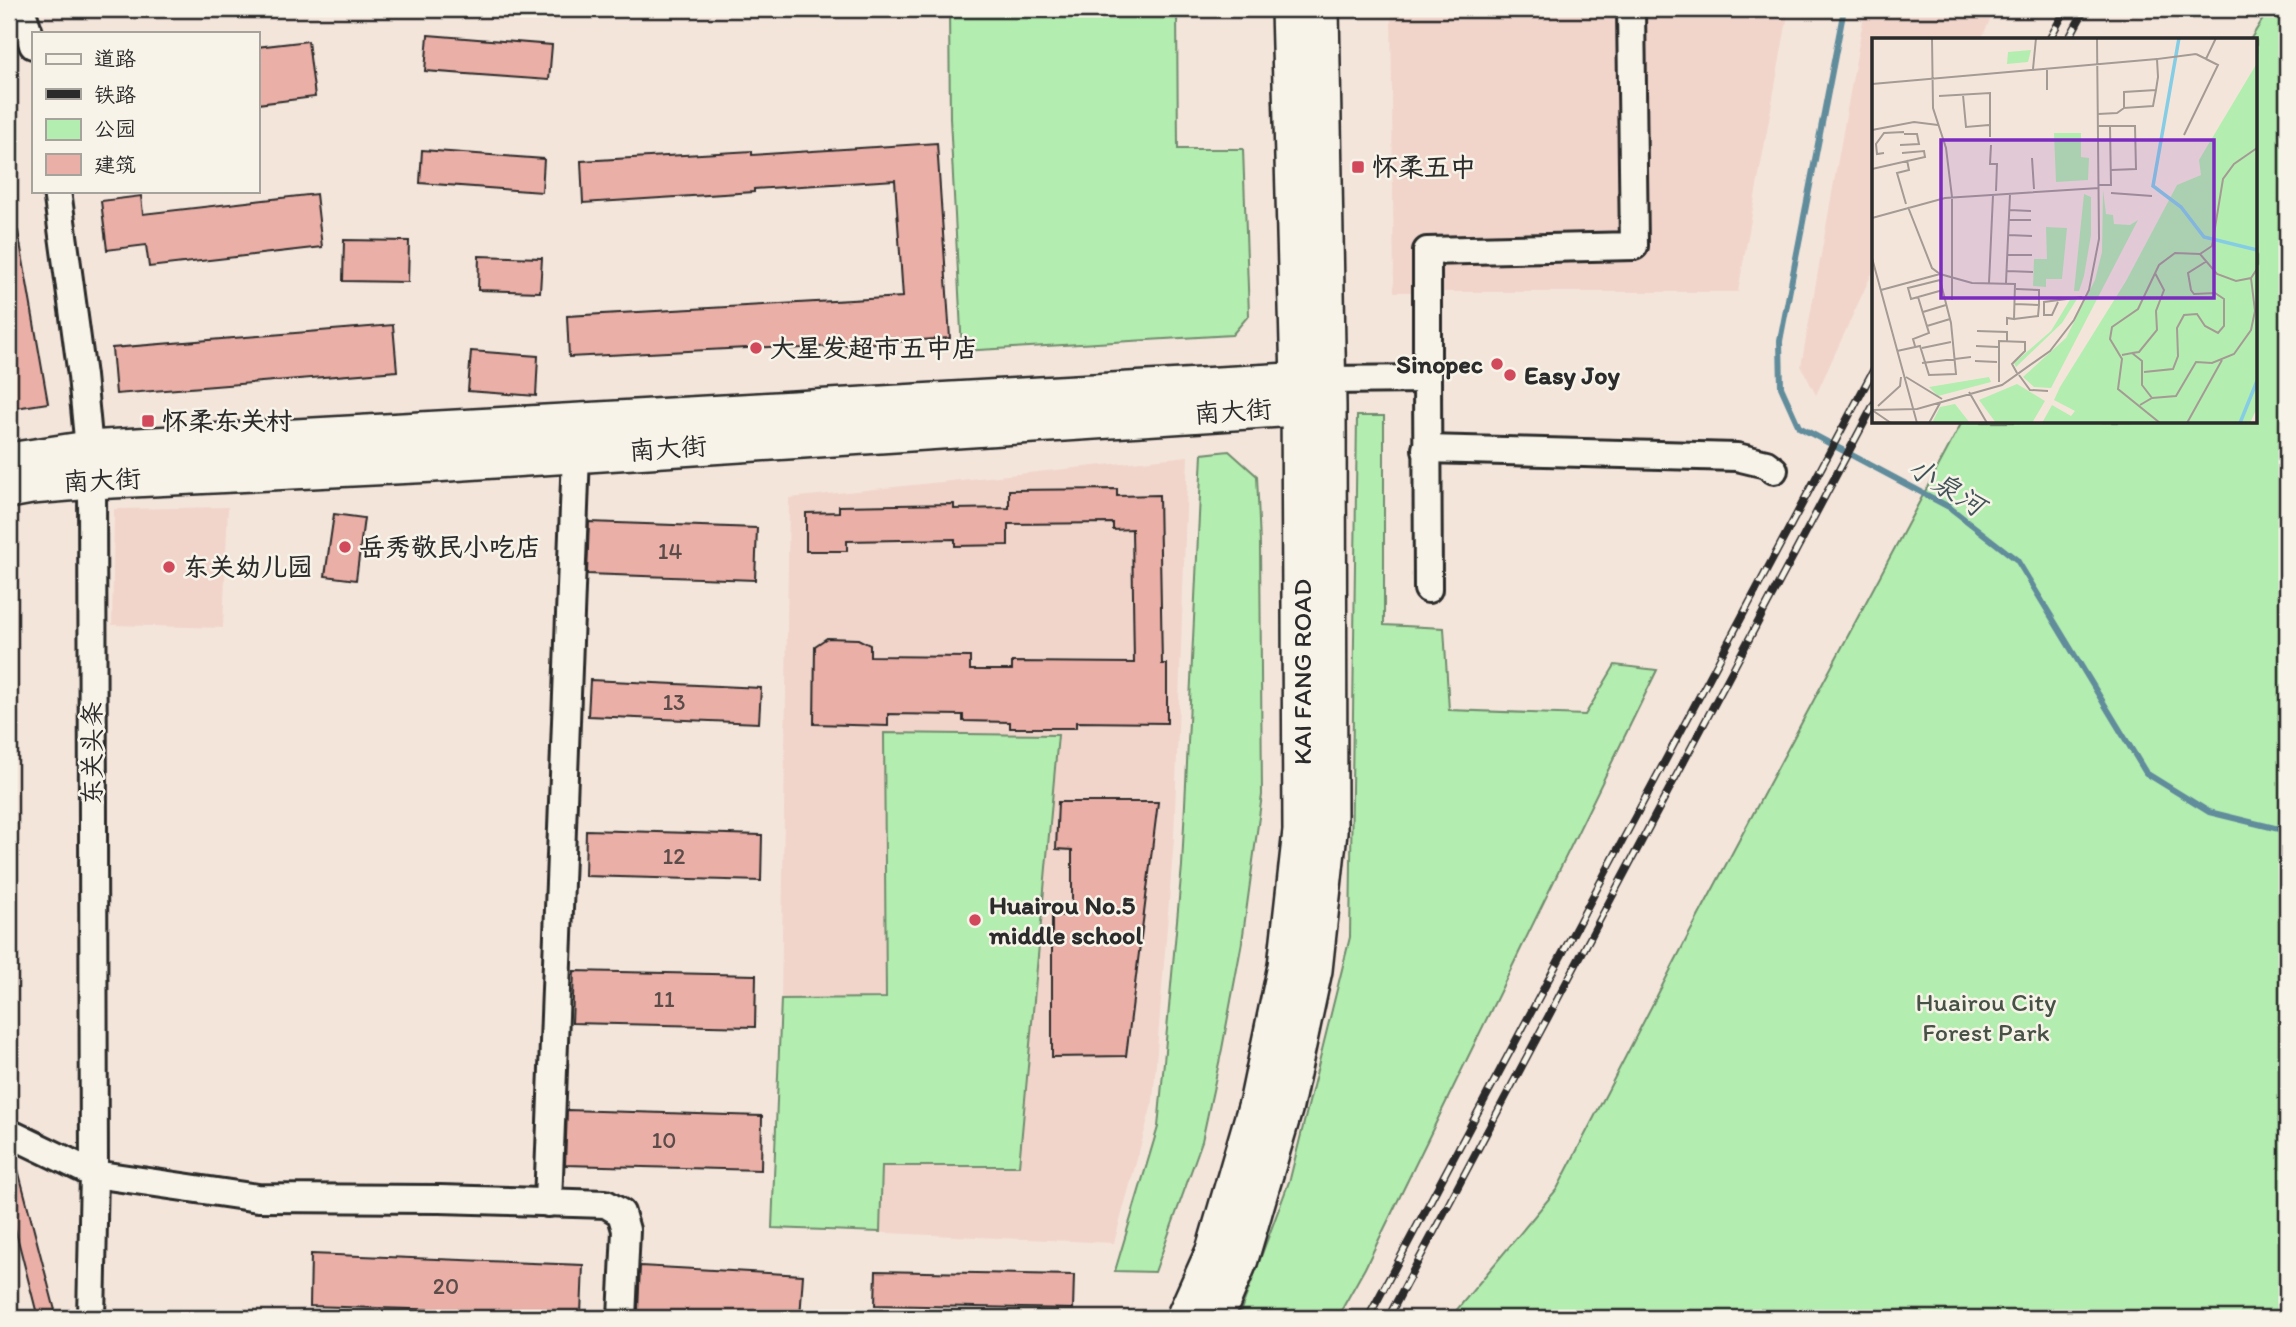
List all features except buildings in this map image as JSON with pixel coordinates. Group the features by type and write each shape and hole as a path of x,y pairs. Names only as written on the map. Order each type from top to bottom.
{"main road":[{"name":"KAI FANG ROAD","path":"1214,1318 1239,1259 1284,1106 1313,970 1328,832 1313,393 1290,9"},
{"name":"KAI FANG ROAD","path":"1185,1318 1214,1251 1259,1100 1287,966 1302,831 1320,9"},
{"name":"南大街","path":"9,462 282,472 576,454 1313,393"},
{"name":"南大街","path":"9,489 31,485 90,465 1313,393"}],"street":[{"path":"21,9 32,43"},
{"path":"1428,589 1426,251 1634,246 1631,9"},
{"name":"东关头条","path":"57,192 82,376 90,465 94,1174 91,1318"},
{"path":"1313,393 1426,379"},
{"path":"1426,449 1737,457 1766,464 1774,470"},
{"path":"548,1203 576,454"},
{"path":"9,1133 94,1174 258,1198 440,1199 606,1204 621,1213 626,1230 622,1318"}],"shaded area":[{"path":"1391,9 1789,9 1738,292 1394,292"},
{"path":"1865,9 1995,9 1982,38 1872,38 1872,273 1816,395 1801,366"},
{"name":"Huairou No.5 middle school","path":"1188,456 1174,840 1153,1101 1114,1243 772,1228 781,999 789,498"},
{"name":"东关幼儿园","path":"228,507 223,628 112,625 114,509"}],"green space":[{"path":"949,9 1177,9 1178,149 1243,149 1249,315 1232,335 962,351 950,118"},
{"name":"Huairou City Forest Park","path":"2269,9 2287,9 2287,1318 1450,1318 1557,1189 1689,934 1961,424 2258,424 2258,38 2251,38"},
{"path":"1357,416 1384,416 1384,625 1444,628 1449,710 1585,715 1615,665 1657,670 1365,1268 1337,1318 1238,1318 1290,1179 1350,937"},
{"path":"1229,451 1257,476 1260,544 1262,795 1242,942 1202,1141 1155,1272 1115,1271 1158,1127 1182,866 1202,454"},
{"path":"884,733 1058,735 1019,1166 882,1166 880,1232 772,1228 781,999 886,998"}],"waterway":[{"name":"小泉河","path":"1844,9 1780,341 1781,387 1799,427 1949,507 2017,560 2146,773 2209,812 2287,831"}],"railway":[{"path":"2050,38 2066,9"},
{"path":"2069,38 2085,9"},
{"path":"1368,1318 1872,373"},
{"path":"1388,1318 1872,408"}],"place":[{"name":"怀柔五中","path":"1358,167"},
{"name":"大星发超市五中店","path":"756,348"},
{"name":"Sinopec","path":"1497,364"},
{"name":"Easy Joy","path":"1510,375"},
{"name":"怀柔东关村","path":"148,421"},
{"name":"岳秀敬民小吃店","path":"345,547"},
{"name":"东关幼儿园","path":"169,567"},
{"name":"Huairou No.5 middle school","path":"975,920"}]}
